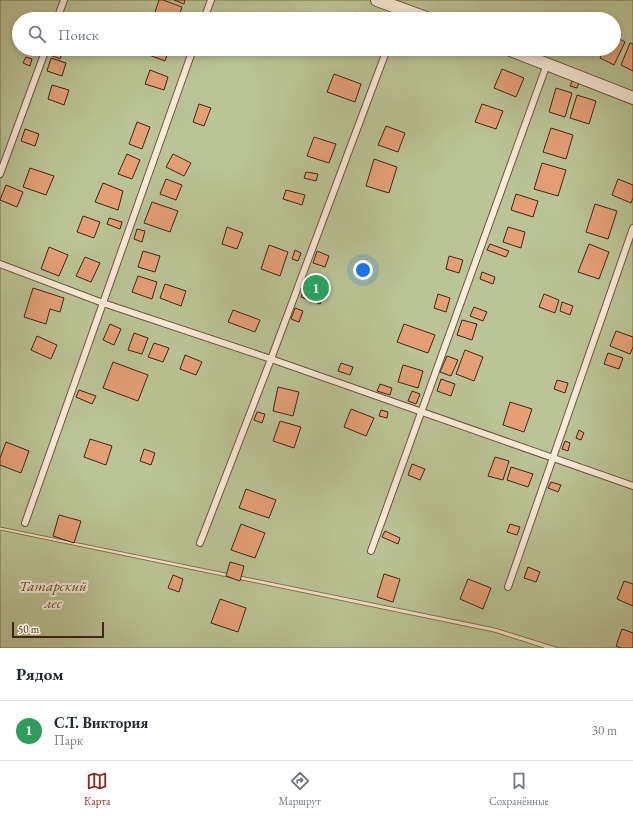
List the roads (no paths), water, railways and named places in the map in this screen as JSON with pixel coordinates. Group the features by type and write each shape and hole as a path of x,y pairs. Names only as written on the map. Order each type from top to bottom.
{"street":[{"path":"377,0 397,12"},
{"path":"526,56 633,98"}],"lane":[{"path":"60,12 64,0"},
{"path":"207,12 211,0"},
{"path":"0,174 43,56"},
{"path":"25,522 191,56"},
{"path":"200,543 271,359 384,56"},
{"path":"371,551 547,64"},
{"path":"508,587 633,228"},
{"path":"0,264 103,303 271,359 633,486"}],"place":[{"name":"С.Т. Виктория","path":"316,288"}],"park label":[{"name":"Татарский лес","path":"53,594"}]}
